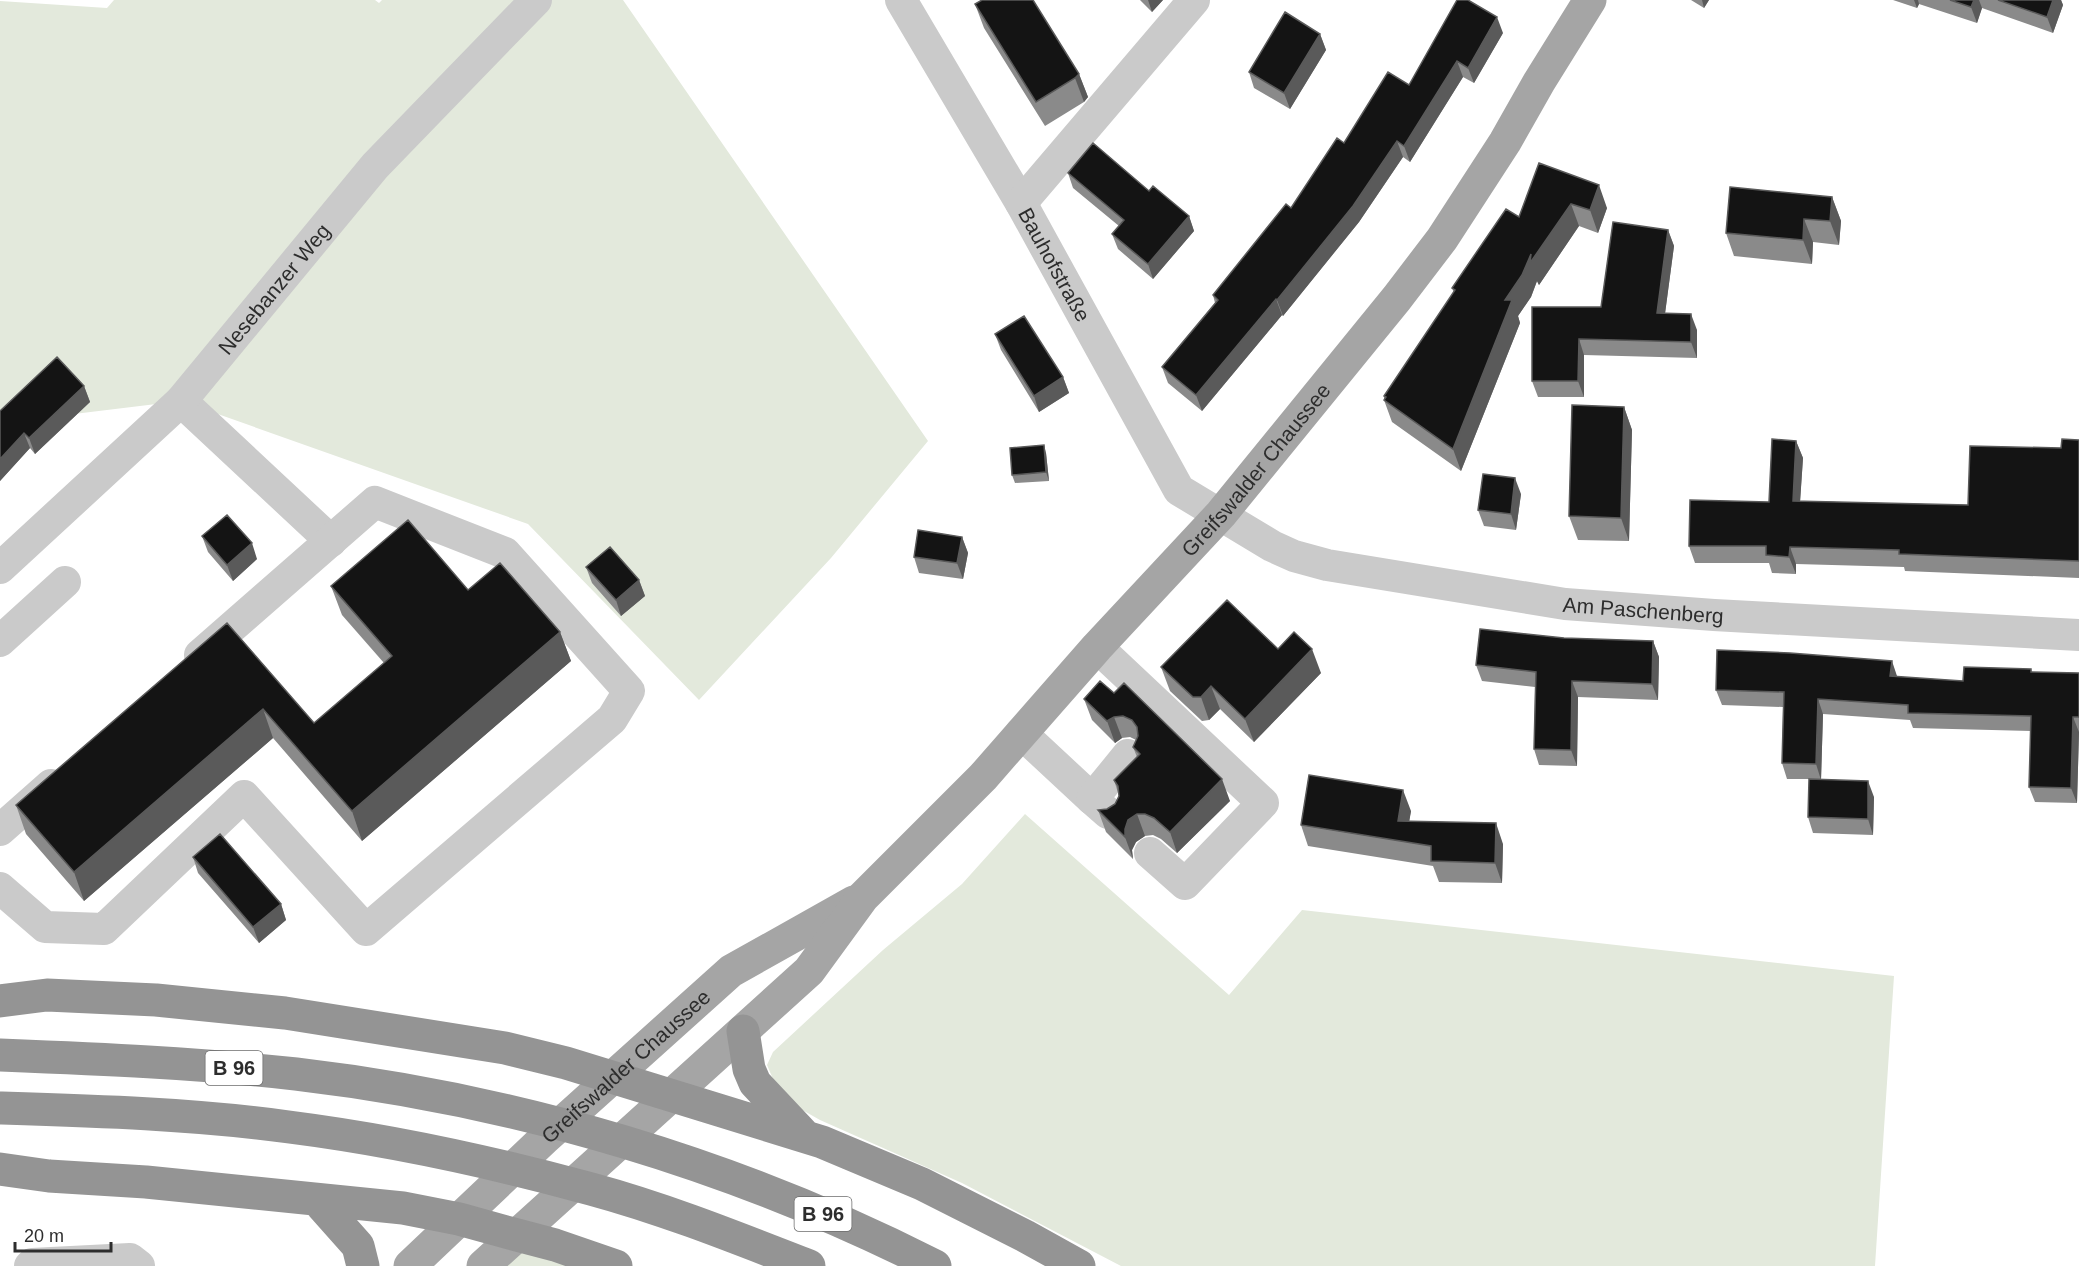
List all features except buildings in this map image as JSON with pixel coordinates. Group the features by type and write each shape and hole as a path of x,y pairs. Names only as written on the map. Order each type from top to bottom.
{"highway":[{"path":"0,1001 47,995 156,1000 285,1013 505,1048 805,1135 922,1184 1079,1266"},
{"path":"744,1031 749,1069 755,1083 805,1135"},
{"name":"B 96","path":"0,1055 143,1061 297,1074 465,1102 580,1130 709,1168 818,1212 935,1266"},
{"name":"B 96","path":"0,1108 147,1114 289,1126 465,1158 581,1186 659,1211 809,1266"},
{"path":"0,1169 49,1176 146,1182 404,1208 517,1234 616,1266"},
{"path":"318,1201 358,1246 363,1266"}],"main road":[{"name":"Greifswalder Chaussee","path":"483,1266 809,971 864,897 983,777 1097,647 1221,514 1397,298 1442,239 1506,142 1539,81 1590,0"},
{"name":"Greifswalder Chaussee","path":"410,1266 731,971 864,897"}],"street":[{"name":"Nesebanzer Weg","path":"0,568 181,401 375,166 536,0"},
{"name":"Bauhofstraße","path":"901,0 1021,203 1179,490 1221,514"},
{"path":"1021,203 1194,0"},
{"path":"181,401 331,541"},
{"path":"0,888 45,927 104,929 244,796 366,930 612,719 629,691 505,553 375,502 179,673"},
{"name":"Am Paschenberg","path":"1221,514 1272,546 1294,556 1327,565 1564,604 1714,615 2079,635"},
{"path":"0,641 65,582"},
{"path":"1097,647 1162,719 1263,803 1185,884 1150,853"},
{"path":"1021,733 1101,806 1128,755"},
{"path":"0,830 72,767"},
{"path":"30,1266 32,1264 130,1258 139,1266"}],"shaded area":[{"path":"114,0 375,0 379,3 382,0 623,0 928,441 831,558 699,700 528,524 181,401 0,423 0,1 107,8"},
{"path":"1025,814 1229,995 1302,910 1894,976 1875,1266 1121,1266 962,1183 820,1120 797,1107 773,1079 767,1065 773,1052 883,950 962,884"},
{"path":"517,1235 616,1266 483,1266"}]}
